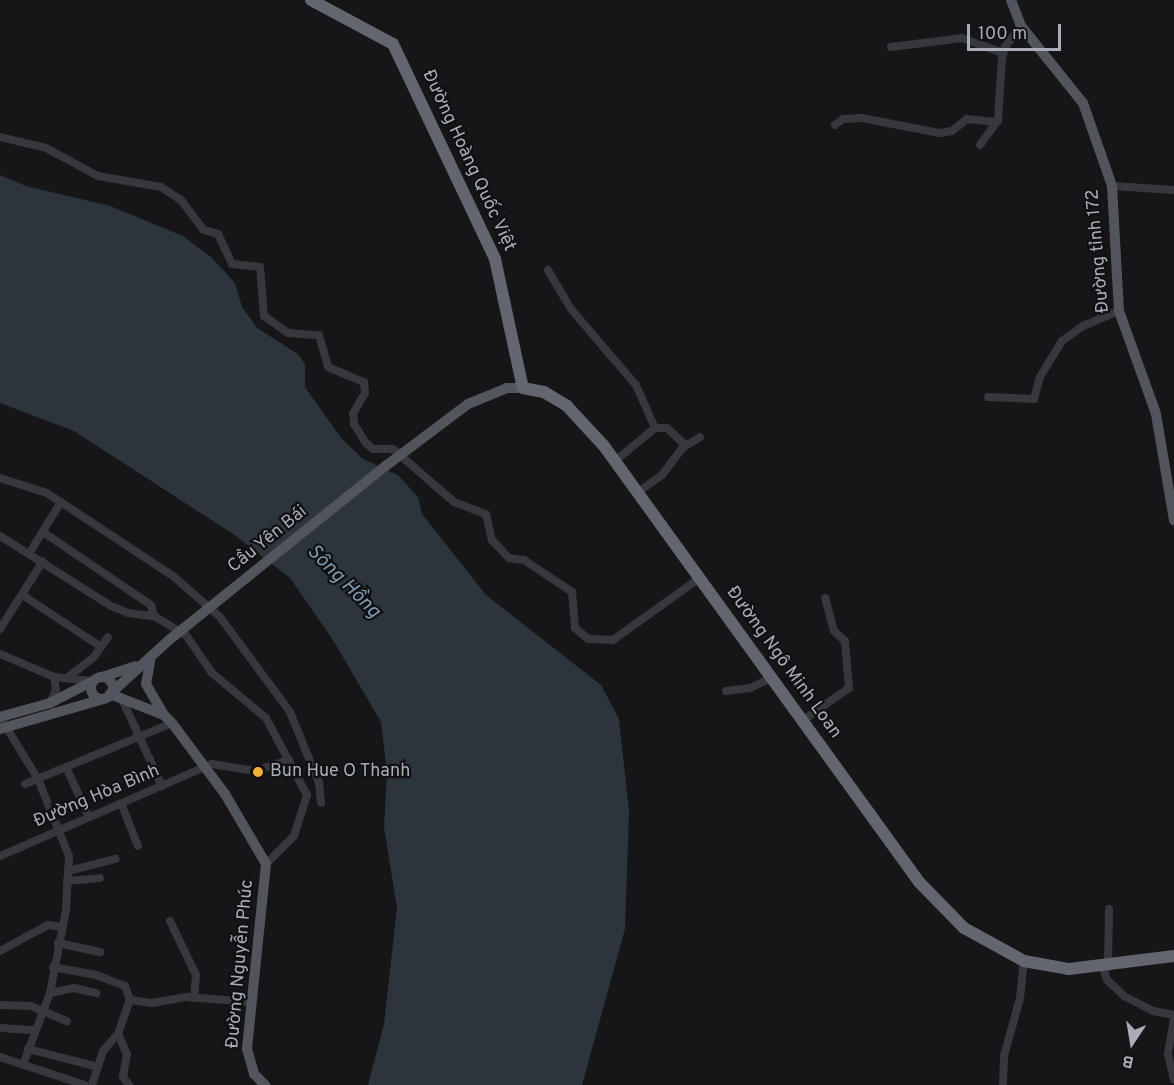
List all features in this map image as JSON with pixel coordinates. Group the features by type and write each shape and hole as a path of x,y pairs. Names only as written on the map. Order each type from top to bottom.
{"highway":[{"name":"Đường Hoàng Quốc Việt","path":"311,0 393,44 495,259 523,388"},
{"name":"Đường Ngô Minh Loan","path":"523,388 544,392 579,415 934,898 964,928 1023,961 1068,969 1105,967 1174,956"}],"main road":[{"name":"Đường tỉnh 172","path":"1011,0 1021,26 1083,103 1113,186 1119,311 1156,414 1174,520"},
{"name":"Đường Ngô Minh Loan","path":"387,465 468,404 507,388 523,388"},
{"name":"Cầu Yên Bái","path":"138,665 387,465"},
{"name":"Đường Nguyễn Phúc","path":"151,655 146,684 168,719 206,767 252,835 266,864 247,1049 254,1074 265,1085"},
{"path":"1,722 50,703 97,679 138,665"},
{"path":"1,722 107,696 138,665"},
{"path":"97,679 93,695 122,699 168,719"},
{"path":"97,679 111,681 107,696"}],"street":[{"path":"980,145 997,122 1003,53 1021,26"},
{"path":"891,47 962,38 1003,53"},
{"path":"835,125 843,119 862,118 939,133 952,131 967,119 997,122"},
{"path":"0,137 46,148 98,176 161,187 181,200 209,235 218,234 232,264 260,267 264,316 288,333 319,335 328,367 364,382 364,393 353,414 354,424 373,449 393,448 454,502 486,514 492,540 509,558 524,560 572,592 575,628 588,639 613,640 700,578"},
{"path":"1113,186 1174,189"},
{"path":"548,270 571,309 636,385 655,428"},
{"path":"988,397 1034,399 1040,376 1062,341 1083,326 1119,311"},
{"path":"615,461 655,428 667,428 685,445"},
{"path":"637,493 662,475 685,445 700,437"},
{"path":"0,478 47,493 173,576 220,617 290,712 319,783 321,803"},
{"path":"30,552 61,502"},
{"path":"43,532 151,605 154,616"},
{"path":"0,536 30,552 111,606 128,613 154,616 186,635 212,673 266,718 305,789 306,802 294,836 266,864"},
{"path":"0,629 24,596 43,561"},
{"path":"24,596 101,647"},
{"path":"802,721 849,688 845,641 834,631 825,598"},
{"path":"67,678 101,647 108,637"},
{"path":"0,654 54,677 97,679"},
{"path":"50,703 56,690 54,677"},
{"path":"726,691 750,688 771,678"},
{"path":"122,699 162,786"},
{"path":"25,784 139,737 168,719"},
{"path":"1,722 38,779 69,856 63,927 53,967 50,993 34,1029 24,1065"},
{"path":"206,767 212,764 255,771 289,760"},
{"path":"66,767 89,817"},
{"name":"Đường Hòa Bình","path":"0,856 206,767"},
{"path":"121,803 138,846"},
{"path":"68,871 116,859"},
{"path":"67,881 100,878"},
{"path":"1109,909 1105,967 1107,980 1124,996 1153,1011 1174,1017 1168,1054 1174,1079"},
{"path":"170,921 196,975 194,998"},
{"path":"0,951 48,925 63,927"},
{"path":"58,943 100,952"},
{"path":"1003,1085 1004,1056 1020,998 1023,961"},
{"path":"53,967 96,975 125,986 130,1000 118,1034 103,1051 92,1085"},
{"path":"50,993 74,988 96,993"},
{"path":"130,1000 152,1003 194,998 252,1002"},
{"path":"0,1005 18,1004 67,1021"},
{"path":"2,1028 34,1029"},
{"path":"118,1034 127,1054 123,1077 129,1085"},
{"path":"28,1049 98,1067"},
{"path":"0,1057 85,1085"}],"water":[{"name":"Sông Hồng","path":"0,175 26,186 110,206 183,236 212,258 235,283 242,307 257,328 298,354 305,364 305,387 341,438 363,459 398,475 418,497 422,514 486,595 601,685 619,719 629,811 625,929 582,1085 368,1085 384,1024 397,908 384,827 387,772 381,722 333,640 290,578 236,536 74,431 0,403"}],"place":[{"name":"Bun Hue O Thanh","path":"258,772"}]}
